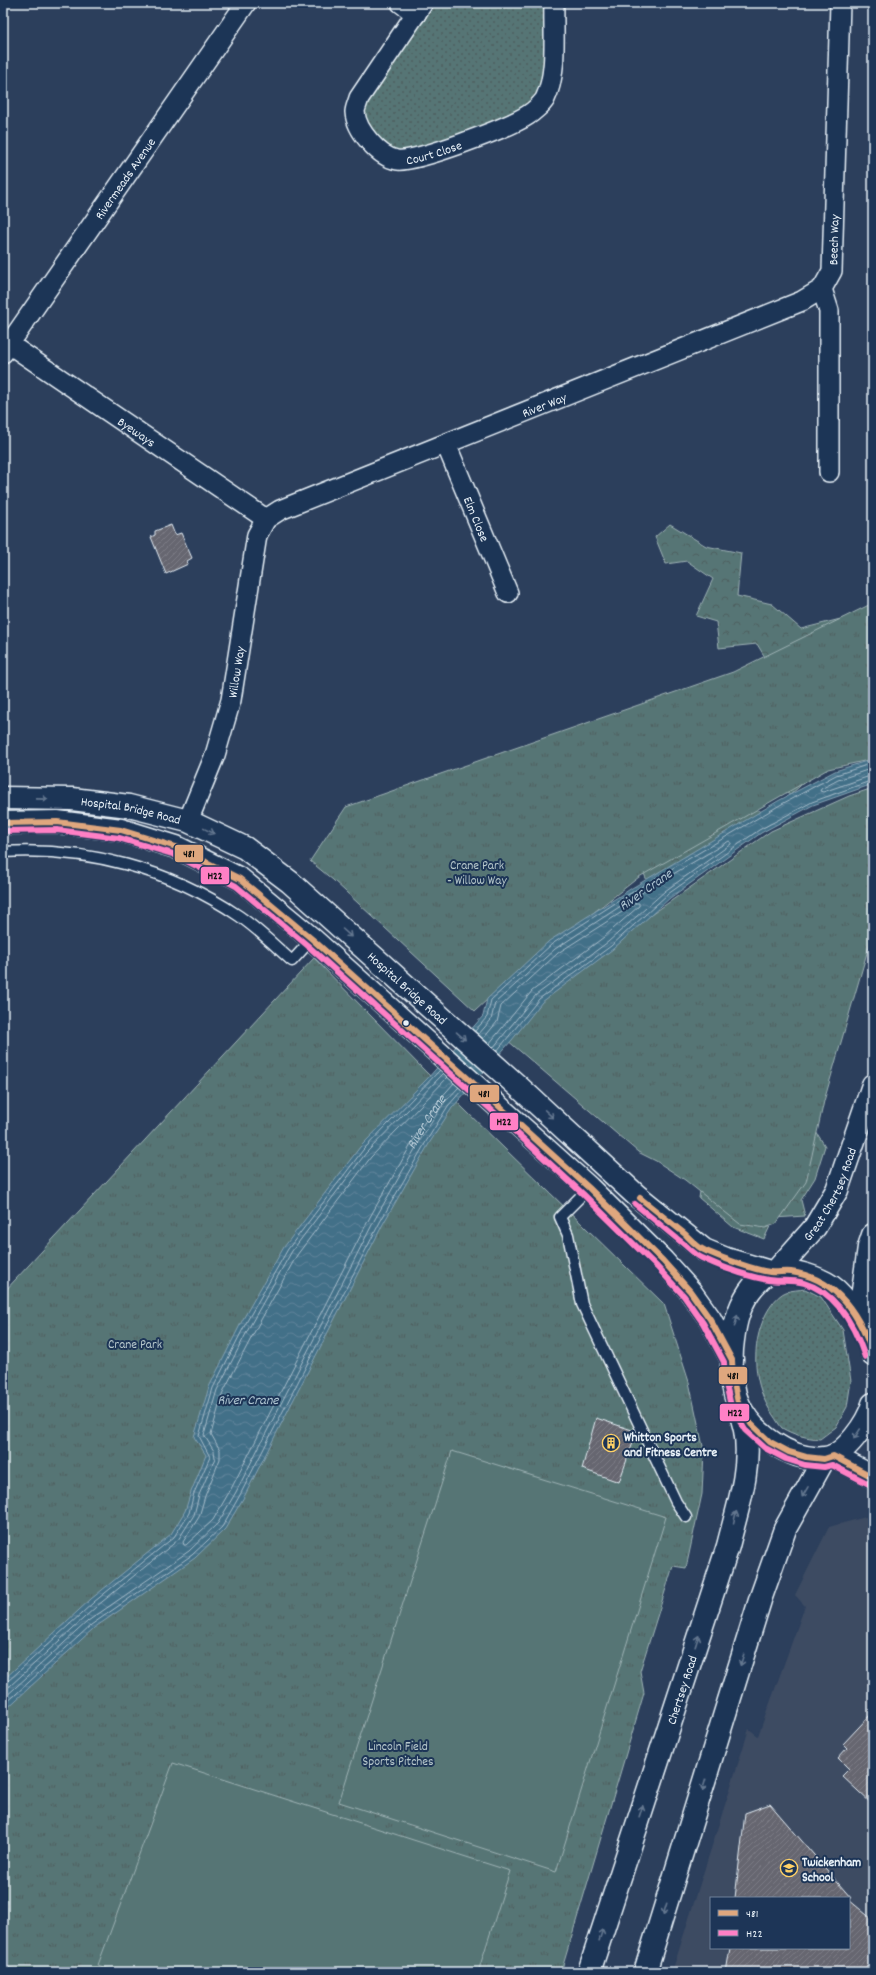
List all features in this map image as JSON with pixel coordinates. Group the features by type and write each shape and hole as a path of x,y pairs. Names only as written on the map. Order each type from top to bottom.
{"main road":[{"name":"Hospital Bridge Road","path":"3,798 72,799 129,806 188,821 245,848 290,882 411,992 520,1088 636,1195 704,1250 726,1260 773,1271 807,1274 836,1290 859,1318"},
{"path":"176,847 188,821"},
{"name":"Hospital Bridge Road","path":"3,823 57,822 121,830 176,847 240,879 312,939 589,1188 663,1261 690,1291 710,1319 732,1360"},
{"path":"312,939 330,918"},
{"name":"Great Chertsey Road","path":"732,1360 734,1329 740,1308 751,1290 773,1271 815,1227 837,1190 873,1085"},
{"path":"873,1235 869,1247 859,1318 873,1355"},
{"name":"Chertsey Road","path":"589,1972 728,1546 744,1483 745,1431 733,1379 732,1360"},
{"path":"738,1403 752,1424 770,1442 795,1454 806,1457 829,1457 873,1477"},
{"path":"645,1972 761,1597 784,1528 829,1457 855,1438 873,1404"}],"street":[{"name":"Rivermeads Avenue","path":"6,348 246,3"},
{"name":"Court Close","path":"413,7 359,98 355,113 364,136 380,154 397,160 414,159 497,130 528,116 545,100 553,77 554,3"},
{"name":"Beech Way","path":"822,289 832,271 840,3"},
{"name":"River Way","path":"266,519 280,510 802,301 822,289"},
{"path":"822,289 830,311 828,472"},
{"name":"Byeways","path":"6,348 266,519"},
{"name":"Elm Close","path":"446,444 508,593"},
{"name":"Willow Way","path":"188,821 215,755 231,700 257,534 266,519"}],"lane":[{"path":"3,852 80,854 112,860 140,868 213,900 253,927 292,961 312,939"},
{"path":"589,1188 560,1217 568,1235 582,1304 676,1502 686,1517"}],"shaded area":[{"path":"873,1515 873,1972 672,1972 749,1729 758,1736 805,1606 795,1595 829,1527"}],"green space":[{"path":"423,3 554,3 545,100 414,159 364,136 359,98"},
{"path":"670,524 706,546 741,553 737,596 772,604 801,629 868,612 829,760 790,795 764,779 771,667 757,644 719,648 716,622 696,616 713,579 687,561 666,564 655,537"},
{"name":"Crane Park - Willow Way","path":"873,603 873,759 828,769 639,877 515,974 475,1011 333,880 310,861 346,807 733,672"},
{"path":"873,788 873,932 824,1101 806,1182 776,1224 765,1228 740,1224 685,1180 656,1161 638,1152 500,1034 638,924 771,831 849,796"},
{"path":"748,805 764,813 653,894 638,860"},
{"path":"314,958 426,1072 664,1304 689,1382 704,1451 702,1494 686,1568 673,1566 640,1671 644,1693 561,1972 23,1972 3,1966 3,1293"},
{"path":"811,1124 825,1146 815,1178 801,1200 805,1216 774,1218 764,1239 733,1227 699,1198 701,1185"},
{"path":"805,1289 821,1297 843,1330 851,1381 847,1407 836,1427 820,1439 800,1436 781,1427 766,1404 761,1391 756,1366 758,1339 766,1314 777,1298 783,1293"},
{"name":"Lincoln Field Sports Pitches","path":"452,1451 666,1517 556,1872 339,1802"},
{"path":"173,1763 510,1871 478,1972 118,1972 98,1965"}],"water":[{"name":"River Crane","path":"873,759 873,784 813,805 761,833 670,898 613,949 542,1002 512,1040 452,1108 430,1142 383,1224 244,1497 225,1529 195,1558 94,1628 3,1712 3,1680 91,1599 171,1534 185,1511 206,1455 194,1437 209,1387 243,1319 284,1247 360,1147 427,1079 483,1016 487,999 549,941 632,888 778,801 835,771"}],"building":[{"path":"171,525 175,535 181,533 192,558 187,561 188,564 166,574 151,537 155,535 155,531"},
{"name":"Whitton Sports and Fitness Centre","path":"596,1418 635,1431 636,1434 619,1482 582,1469"},
{"path":"873,1712 873,1805 842,1776 849,1769 838,1758 847,1748 843,1744"},
{"path":"770,1804 851,1898 735,1897 745,1813"},
{"path":"850,1901 873,1920 873,1972 726,1972 730,1949 850,1949"}],"transit line":[{"name":"481","path":"3,823 57,822 121,830 176,847 240,879 312,939 501,1108 589,1188 663,1261 690,1291 710,1319 732,1360 733,1379 738,1403 751,1424 770,1442 789,1452 806,1457 824,1459 833,1456 873,1477"},
{"name":"H22","path":"3,831 57,830 119,838 173,854 236,886 307,945 496,1114 583,1194 657,1267 684,1296 703,1323 724,1362 725,1380 731,1406 745,1430 765,1448 786,1459 805,1465 824,1467 832,1465 869,1484"},
{"name":"481","path":"640,1198 703,1250 763,1271 791,1272 807,1276 821,1282 833,1290 853,1313 868,1340 873,1355"},
{"name":"H22","path":"635,1204 693,1252 717,1265 772,1281 795,1281 816,1288 836,1303 844,1312 856,1334 865,1357"}],"place":[{"name":"Whitton Sports and Fitness Centre","path":"611,1443"},
{"name":"Twickenham School","path":"789,1868"}],"park label":[{"name":"Crane Park","path":"135,1343"}]}
